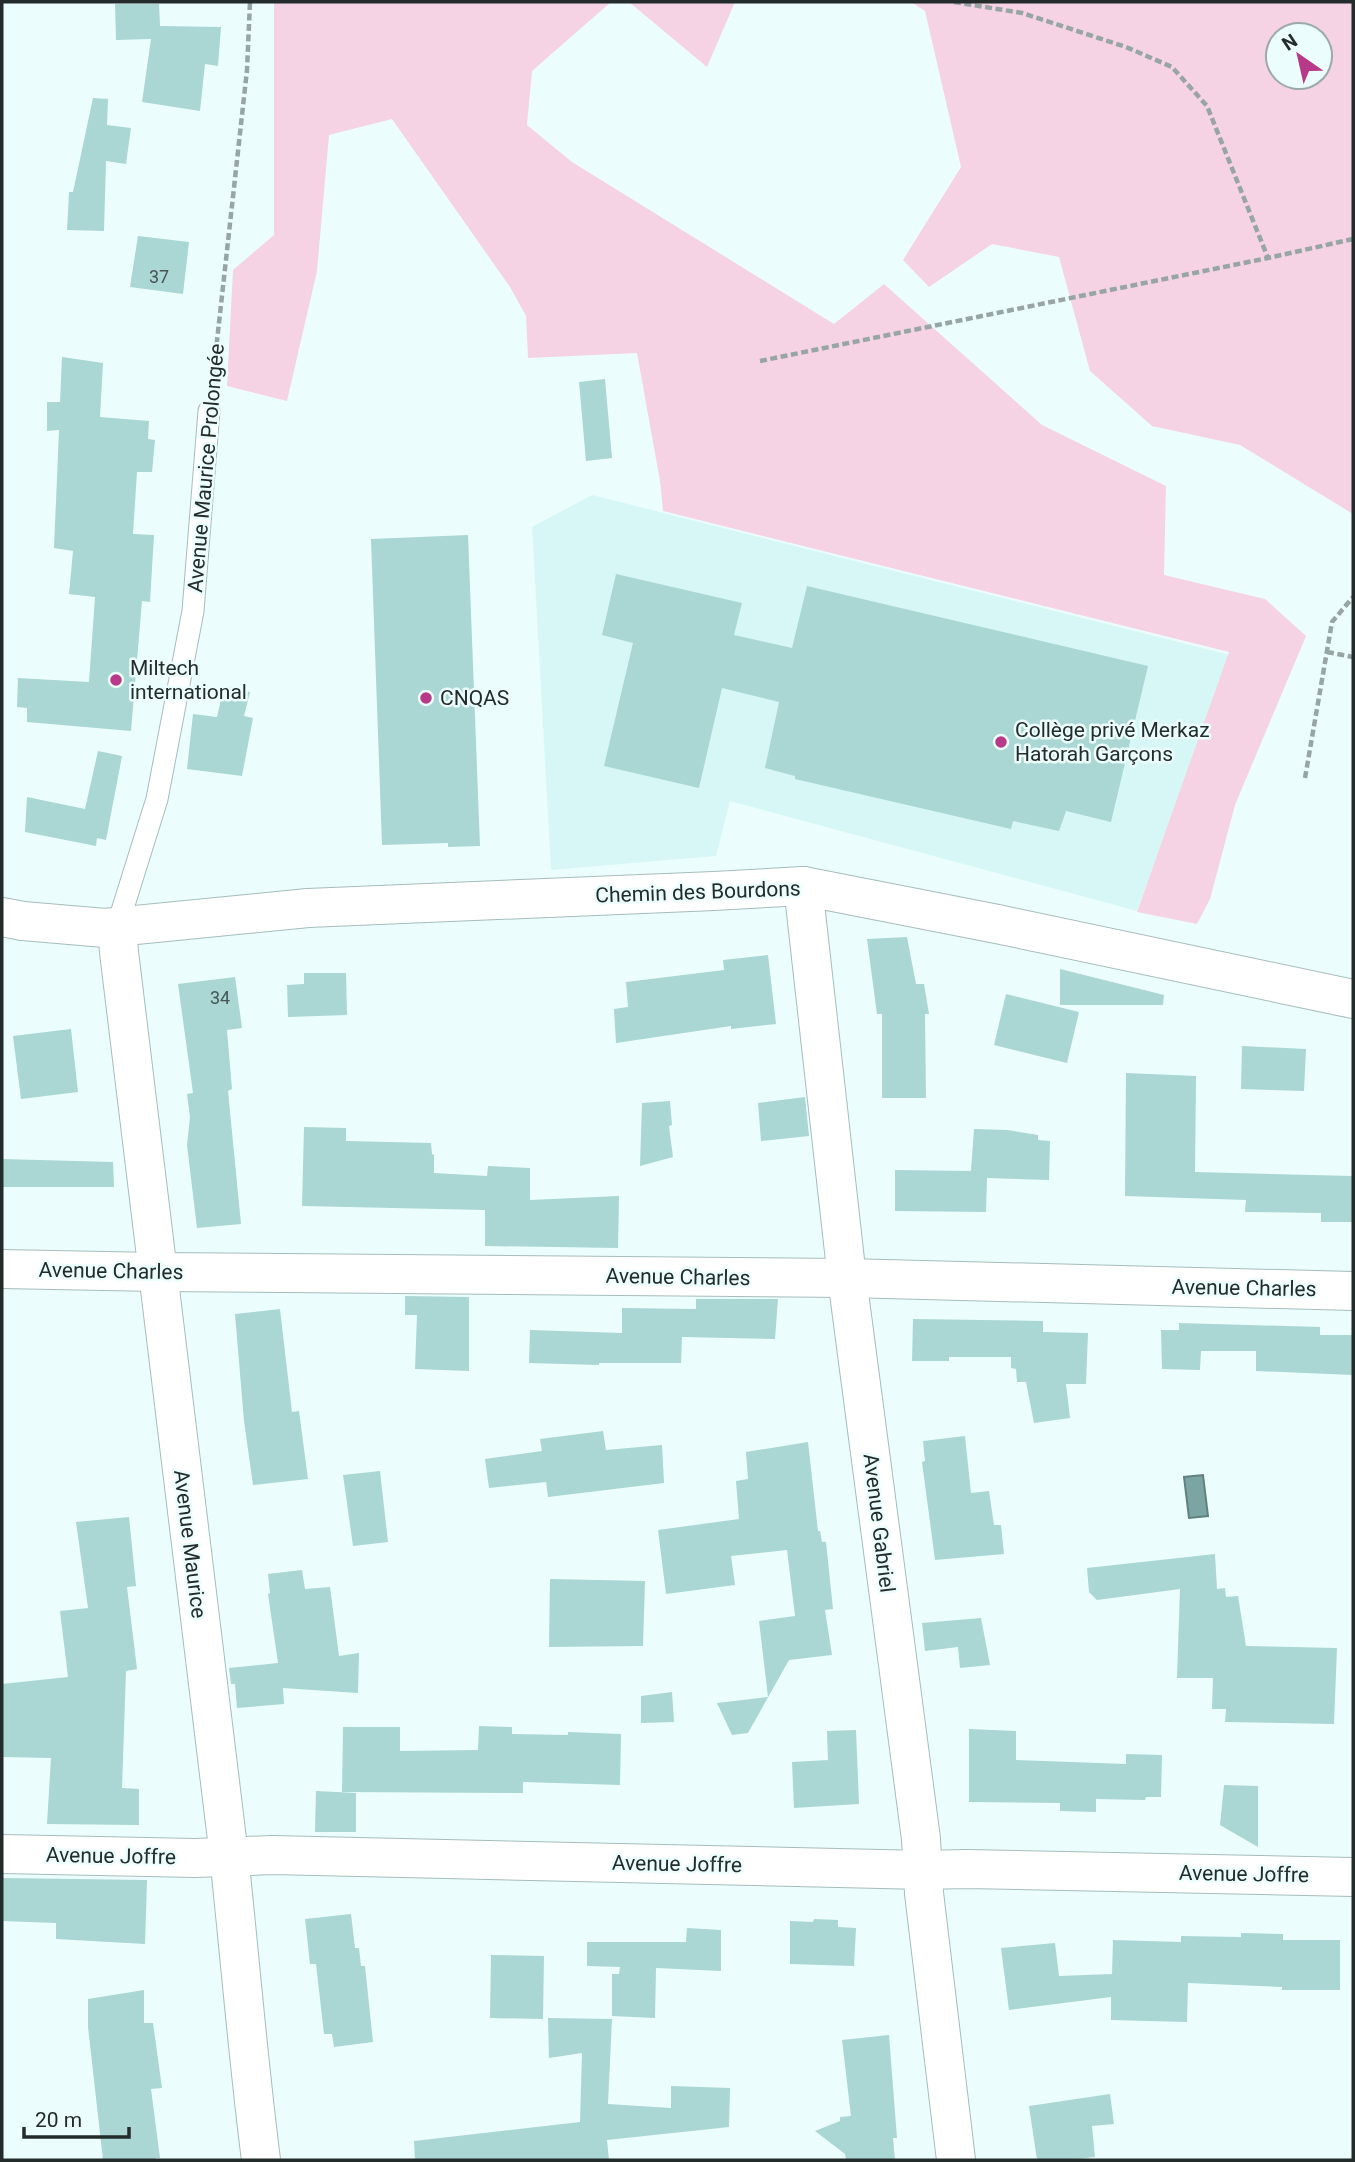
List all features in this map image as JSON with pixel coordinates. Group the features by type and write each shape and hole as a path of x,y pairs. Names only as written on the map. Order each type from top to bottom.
{"street":[{"name":"Chemin des Bourdons","path":"2,917 105,928 309,908 803,886 1353,999"},
{"name":"Avenue Gabriel","path":"803,886 847,1278 924,1870 924,1894 956,2160"},
{"name":"Avenue Maurice","path":"117,927 156,1272 229,1857 261,2160"},
{"name":"Avenue Charles","path":"2,1269 847,1278 1353,1291"},
{"name":"Avenue Joffre","path":"2,1854 229,1857 272,1855 1353,1877"}],"lane":[{"name":"Avenue Maurice Prolongée","path":"117,927 157,799 193,611 209,411"}],"path":[{"name":"Avenue Maurice Prolongée","path":"209,411 247,69 250,2"},
{"path":"954,2 1022,13 1126,47 1172,67 1207,106 1268,258"},
{"path":"760,360 1353,239"},
{"path":"1305,778 1332,622 1353,597"},
{"path":"1327,652 1353,657"}],"shaded area":[{"path":"274,2 611,2 532,71 527,125 572,162 834,324 884,284 1042,425 1166,486 1164,575 1265,599 1306,636 1235,805 1210,899 1197,924 1137,912 1229,652 663,511 637,353 528,358 526,316 510,287 392,119 329,135 317,271 287,401 227,386 233,270 274,235"},
{"path":"629,2 735,2 707,67"},
{"path":"911,2 1353,2 1353,514 1240,445 1152,426 1090,371 1059,257 992,244 929,287 903,260 961,167 925,11"},
{"path":"592,495 1230,655 1137,911 730,801 716,856 551,870 532,527"},
{"path":"1203,1475 1208,1516 1189,1518 1184,1477"}],"building":[{"path":"115,4 159,4 160,26 221,27 218,66 205,64 200,111 142,102 151,39 116,40"},
{"path":"93,98 108,99 107,125 131,128 126,164 106,161 104,231 67,230 69,192 73,192"},
{"path":"138,236 189,242 183,294 130,287"},
{"path":"62,357 103,363 100,417 149,421 148,439 155,440 152,472 137,472 133,534 154,535 150,602 142,601 131,731 27,722 27,708 17,707 18,678 89,682 95,597 69,594 73,551 54,548 59,430 47,431 47,402 60,402"},
{"path":"605,379 612,458 586,461 579,382"},
{"name":"CNQAS","path":"468,535 480,846 448,847 448,843 382,845 371,539"},
{"path":"616,574 742,603 734,635 792,648 807,586 1148,666 1111,822 1066,811 1059,831 1013,821 1011,829 795,779 795,776 765,768 779,702 722,688 699,788 604,766 633,643 602,635"},
{"path":"224,686 250,692 244,716 253,718 242,776 187,769 193,714 217,717"},
{"path":"98,751 122,756 106,840 97,838 96,846 25,832 27,797 85,809"},
{"path":"907,937 916,984 924,984 929,1014 925,1014 926,1098 882,1098 882,1014 877,1014 867,939"},
{"path":"768,955 776,1024 731,1029 731,1026 616,1043 614,1009 628,1007 626,982 724,970 723,960"},
{"path":"1060,969 1164,995 1163,1005 1060,1005"},
{"path":"304,973 346,973 347,1015 288,1017 287,985 304,984"},
{"path":"235,977 242,1028 227,1030 232,1089 228,1091 241,1224 197,1228 187,1145 190,1117 187,1094 193,1093 178,984"},
{"path":"1006,994 1079,1012 1067,1063 994,1045"},
{"path":"71,1029 78,1092 21,1099 13,1036"},
{"path":"1242,1046 1306,1049 1304,1091 1241,1089"},
{"path":"1126,1073 1196,1076 1195,1172 1353,1176 1353,1222 1321,1222 1321,1213 1245,1212 1246,1200 1125,1196"},
{"path":"805,1097 809,1136 761,1141 758,1103"},
{"path":"670,1101 672,1125 669,1126 673,1157 640,1166 642,1103"},
{"path":"304,1127 346,1128 346,1141 431,1143 434,1173 487,1176 488,1166 530,1168 530,1200 619,1196 618,1248 485,1246 485,1210 302,1206"},
{"path":"974,1129 1007,1130 1038,1135 1038,1140 1050,1141 1049,1180 987,1178 986,1212 895,1211 895,1170 971,1171"},
{"path":"2,1159 113,1162 114,1187 2,1187"},
{"path":"405,1296 469,1297 469,1371 415,1369 417,1315 405,1315"},
{"path":"696,1299 778,1299 775,1339 682,1337 681,1363 529,1363 530,1330 622,1333 622,1308 696,1309"},
{"path":"280,1309 292,1412 299,1411 308,1479 253,1485 244,1421 235,1314"},
{"path":"913,1319 1043,1321 1043,1332 1088,1333 1086,1384 1066,1384 1070,1418 1034,1423 1026,1382 1017,1382 1016,1369 1011,1368 1011,1357 949,1357 949,1361 912,1361"},
{"path":"1179,1323 1320,1327 1320,1335 1353,1335 1353,1375 1256,1371 1256,1351 1201,1351 1200,1370 1162,1369 1161,1330 1179,1330"},
{"path":"603,1431 606,1450 662,1445 664,1483 548,1497 546,1482 489,1488 485,1459 542,1451 540,1439"},
{"path":"965,1436 971,1493 989,1491 994,1525 1001,1525 1004,1554 935,1560 922,1462 925,1461 923,1441"},
{"path":"808,1442 818,1531 822,1542 826,1542 833,1609 825,1610 832,1655 789,1660 748,1733 732,1735 717,1703 768,1697 759,1621 795,1616 787,1550 731,1556 735,1585 666,1594 658,1530 739,1519 736,1481 748,1479 746,1452"},
{"path":"380,1471 388,1542 353,1546 343,1475"},
{"path":"129,1517 136,1586 127,1587 137,1669 126,1671 122,1788 139,1789 139,1825 47,1824 51,1758 2,1757 2,1684 68,1677 60,1611 88,1608 76,1522"},
{"path":"1215,1554 1217,1589 1225,1588 1226,1597 1238,1596 1246,1646 1337,1648 1334,1724 1225,1722 1226,1709 1212,1709 1213,1678 1177,1678 1180,1589 1097,1600 1089,1592 1087,1568"},
{"path":"302,1570 305,1589 330,1587 339,1656 359,1653 358,1693 283,1688 284,1704 237,1708 235,1684 231,1684 229,1668 278,1663 268,1594 268,1574"},
{"path":"550,1579 645,1581 643,1646 549,1647"},
{"path":"981,1618 990,1665 960,1668 958,1647 925,1651 922,1623"},
{"path":"672,1692 674,1722 641,1723 641,1696"},
{"path":"479,1726 512,1727 512,1734 621,1734 620,1785 523,1782 523,1793 342,1792 343,1727 400,1727 400,1751 478,1750"},
{"path":"969,1729 1016,1731 1016,1760 1126,1764 1126,1754 1162,1755 1161,1797 1146,1797 1145,1800 1096,1799 1096,1812 1060,1811 1060,1803 969,1802"},
{"path":"856,1730 859,1804 794,1808 792,1762 828,1760 827,1731"},
{"path":"1224,1785 1258,1786 1258,1847 1220,1825"},
{"path":"316,1791 356,1793 356,1832 315,1832"},
{"path":"2,1878 147,1880 145,1944 56,1939 56,1923 2,1921"},
{"path":"351,1914 355,1948 359,1948 361,1966 365,1966 373,2042 334,2047 332,2034 324,2034 316,1964 310,1964 305,1919"},
{"path":"814,1919 838,1920 838,1927 856,1928 854,1966 790,1964 790,1921 813,1922"},
{"path":"687,1928 721,1930 721,1971 656,1968 655,2018 612,2016 612,1974 619,1974 620,1967 587,1966 587,1942 686,1942"},
{"path":"1241,1933 1283,1934 1283,1940 1340,1940 1340,1990 1282,1990 1282,1987 1188,1983 1187,2022 1111,2020 1111,1997 1009,2010 1001,1948 1055,1943 1059,1976 1112,1974 1113,1940 1181,1942 1181,1936 1241,1937"},
{"path":"491,1955 544,1956 543,2019 490,2018"},
{"path":"144,1990 144,2023 153,2023 162,2088 151,2089 160,2158 103,2160 88,2027 88,1999"},
{"path":"548,2018 612,2019 608,2104 671,2108 671,2086 730,2088 729,2127 607,2140 609,2160 415,2160 414,2141 580,2122 582,2053 549,2058"},
{"path":"889,2035 897,2138 893,2138 895,2160 846,2160 845,2154 815,2131 840,2121 840,2117 851,2116 842,2040"},
{"path":"1110,2094 1114,2124 1092,2126 1095,2157 1037,2160 1029,2106"}],"place":[{"name":"Miltech international","path":"116,680"},
{"name":"CNQAS","path":"426,698"},
{"name":"Collège privé Merkaz Hatorah Garçons","path":"1001,742"}]}
